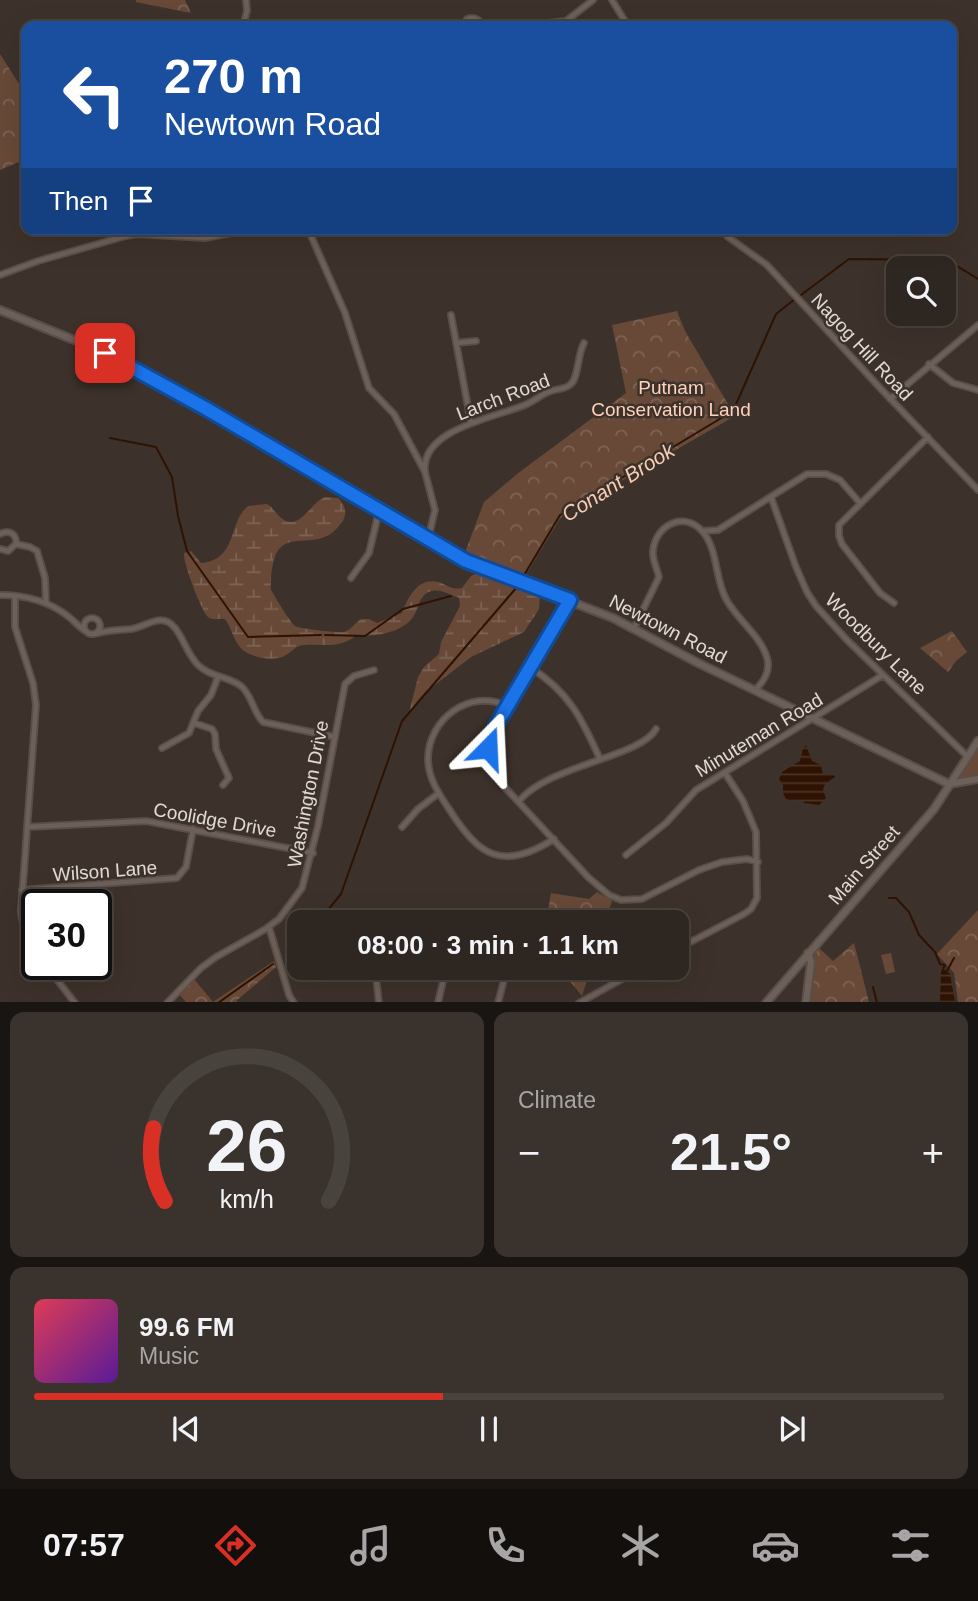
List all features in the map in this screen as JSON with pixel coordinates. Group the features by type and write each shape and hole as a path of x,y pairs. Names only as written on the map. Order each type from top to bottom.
{"street":[{"path":"244,21 246,0"},
{"path":"566,21 593,0"},
{"path":"612,0 625,21"},
{"path":"0,275 38,261 137,235"},
{"path":"162,235 205,238 220,235"},
{"path":"311,235 345,313 369,388 394,414 425,472 435,510 428,539"},
{"name":"Nagog Hill Road","path":"726,235 767,265 978,490"},
{"name":"Newtown Road","path":"0,310 105,353 484,569 570,600 634,628 949,784"},
{"path":"451,315 471,424"},
{"path":"890,398 978,325"},
{"path":"456,343 476,341"},
{"name":"Larch Road","path":"425,472 426,460 443,437 527,404 549,391 568,386 575,377 578,356 584,343"},
{"path":"929,364 950,381 978,390"},
{"path":"894,603 880,593 840,540 839,525 928,437"},
{"path":"702,531 718,530 801,477 815,473 840,480 860,503"},
{"name":"Woodbury Lane","path":"771,497 807,592 833,626 968,757"},
{"path":"351,579 369,553 379,510"},
{"path":"634,628 657,582 653,550 659,533 665,526 683,521 691,522 702,531 710,544 724,595 767,657 768,671 764,681 755,690"},
{"path":"0,534 7,531 12,533 16,544"},
{"path":"0,549 8,551 16,544"},
{"path":"16,544 37,551 45,578 46,603"},
{"path":"0,595 46,603 87,632 94,634 110,629 131,629 152,621 166,621 176,629 195,662 218,677 242,687 258,716 265,723 335,737"},
{"path":"15,596 14,624 31,676 36,705 22,889"},
{"path":"570,600 490,738 489,758 499,781 604,892 621,900 649,897 699,870 722,862 747,859 758,862"},
{"path":"72,619 91,619 110,629"},
{"path":"87,632 85,624 91,619"},
{"path":"94,634 100,629 98,621"},
{"path":"531,668 548,678 579,712 600,759"},
{"name":"Washington Drive","path":"168,1002 201,968 279,919 303,888 313,853 346,682 354,676 374,670"},
{"name":"Minuteman Road","path":"625,855 666,823 690,794 883,675"},
{"path":"162,748 187,735 198,711 211,695 218,677"},
{"path":"507,706 491,701 475,701 454,710 438,725 428,758 431,778 471,840 490,853 519,855 554,839"},
{"path":"194,723 212,729 215,734 216,749 229,774 223,785"},
{"path":"519,801 541,782 645,742 656,729"},
{"name":"Main Street","path":"767,1002 934,809 978,741"},
{"path":"689,943 751,909 757,898 756,832 750,813 725,773"},
{"path":"949,784 978,779"},
{"path":"401,827 439,793"},
{"name":"Coolidge Drive","path":"27,827 146,821 313,853"},
{"name":"Wilson Lane","path":"35,889 177,878 186,867 193,828"},
{"path":"269,927 293,1002"},
{"path":"806,1002 811,962 808,954"},
{"path":"57,980 74,1002"},
{"path":"376,980 379,1002"},
{"path":"438,1002 443,980"},
{"path":"498,1002 504,980"},
{"path":"581,1002 620,980"}],"green space":[{"path":"185,0 191,13 136,2"},
{"path":"0,54 21,87 21,161 0,170"},
{"name":"Putnam Conservation Land","path":"677,311 685,331 735,416 569,511 559,520 524,578 464,555 484,502 517,474 626,393 612,325"},
{"path":"326,497 338,498 342,503 345,512 342,522 326,536 286,544 277,551 273,562 271,590 295,626 344,632 361,619 377,623 402,613 411,594 426,582 433,581 453,588 462,588 471,576 480,572 540,595 539,609 524,632 471,657 423,694 409,713 418,677 424,667 439,654 441,642 460,606 459,598 435,591 427,593 408,622 387,633 357,635 338,644 302,645 276,658 259,657 244,651 225,619 212,619 205,613 189,576 184,553 191,551 201,563 221,555 227,548 237,521 248,506 267,504 284,520 290,522 301,518"},
{"path":"952,631 967,652 948,672 920,648"},
{"path":"978,743 978,777 952,783"},
{"path":"597,892 612,901 609,910 548,910 551,893 589,899"},
{"path":"978,910 978,1002 958,1002 954,973 937,954"},
{"path":"854,943 869,1002 808,1002 815,951 819,948 833,961"},
{"path":"891,953 895,972 886,974 881,955"},
{"path":"274,961 276,967 236,1001 238,1002 213,1002"},
{"path":"194,979 213,1002 186,1002 179,994"},
{"path":"569,980 587,980 582,996"}],"shaded area":[{"path":"806,745 812,761 821,765 823,775 834,774 835,777 825,784 823,790 826,798 819,805 786,799 779,779 782,772 800,761"},
{"path":"944,969 950,974 955,1002 940,1002 941,971"}],"waterway":[{"name":"Conant Brook","path":"801,295 849,259 947,260 978,279"},
{"name":"Conant Brook","path":"523,577 560,515 733,411 776,314 795,299"},
{"path":"110,438 156,447 172,477 187,551 248,637 321,635"},
{"name":"Conant Brook","path":"328,910 341,894 402,721 517,587"},
{"path":"325,635 365,636 403,609 451,596"},
{"path":"889,898 896,898 909,912 919,935 935,952 940,964 945,965 943,969"},
{"path":"947,971 954,958"},
{"name":"Conant Brook","path":"219,1002 273,964"},
{"path":"873,987 877,1002"}],"route":[{"path":"105,353 205,408 466,561 570,600 495,727 488,748"}]}
